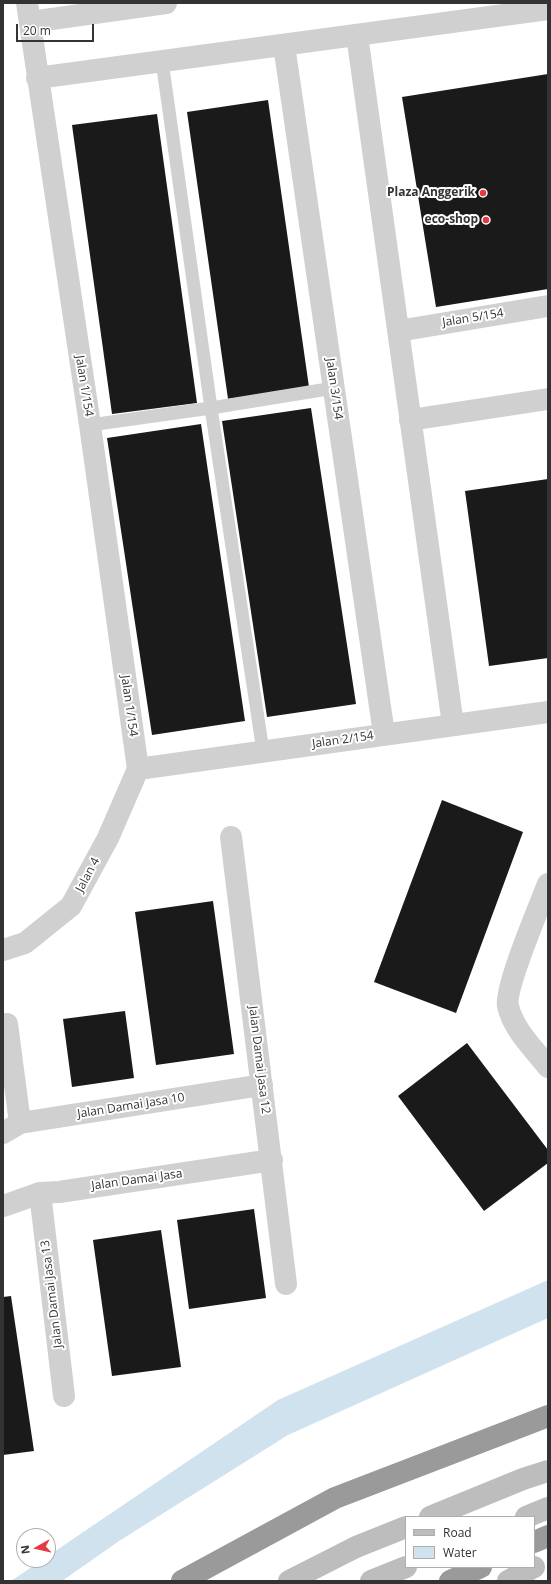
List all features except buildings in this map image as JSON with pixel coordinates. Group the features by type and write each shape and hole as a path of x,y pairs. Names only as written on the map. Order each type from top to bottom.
{"highway":[{"path":"182,1581 334,1498 548,1416"},
{"path":"535,1542 548,1536"},
{"path":"450,1581 479,1568"}],"main road":[{"path":"432,1516 523,1479 548,1472"},
{"path":"528,1516 548,1508"},
{"path":"289,1581 356,1547 405,1527"},
{"path":"535,1566 548,1559"},
{"path":"371,1581 405,1567"},
{"path":"508,1581 532,1568"}],"street":[{"path":"28,12 158,4"},
{"path":"37,78 548,9"},
{"name":"Jalan 1/154","path":"28,12 90,425 138,769"},
{"path":"357,35 453,725"},
{"name":"Jalan 3/154","path":"284,44 384,734"},
{"name":"Jalan 5/154","path":"398,331 548,306"},
{"path":"410,420 548,399"},
{"name":"Jalan 2/154","path":"138,769 548,712"},
{"name":"Jalan 4","path":"3,950 25,943 71,906 108,838 138,769"},
{"name":"Jalan Damai Jasa 12","path":"231,837 272,1160 286,1284"},
{"path":"548,884 511,982 507,1004 513,1022 548,1067"},
{"path":"8,1024 12,1128"},
{"name":"Jalan Damai Jasa 10","path":"12,1128 262,1086"},
{"name":"Jalan Damai Jasa","path":"3,1206 40,1193 59,1192 272,1160"},
{"name":"Jalan Damai Jasa 13","path":"40,1193 64,1396"}],"lane":[{"path":"162,61 211,408 263,752"},
{"path":"90,425 211,408 334,388"}],"water":[{"path":"548,1280 548,1318 288,1435 119,1541 62,1581 11,1581 30,1568 56,1568 56,1551 278,1400"}],"place":[{"name":"Plaza Anggerik","path":"483,193"},
{"name":"eco-shop","path":"486,220"}]}
